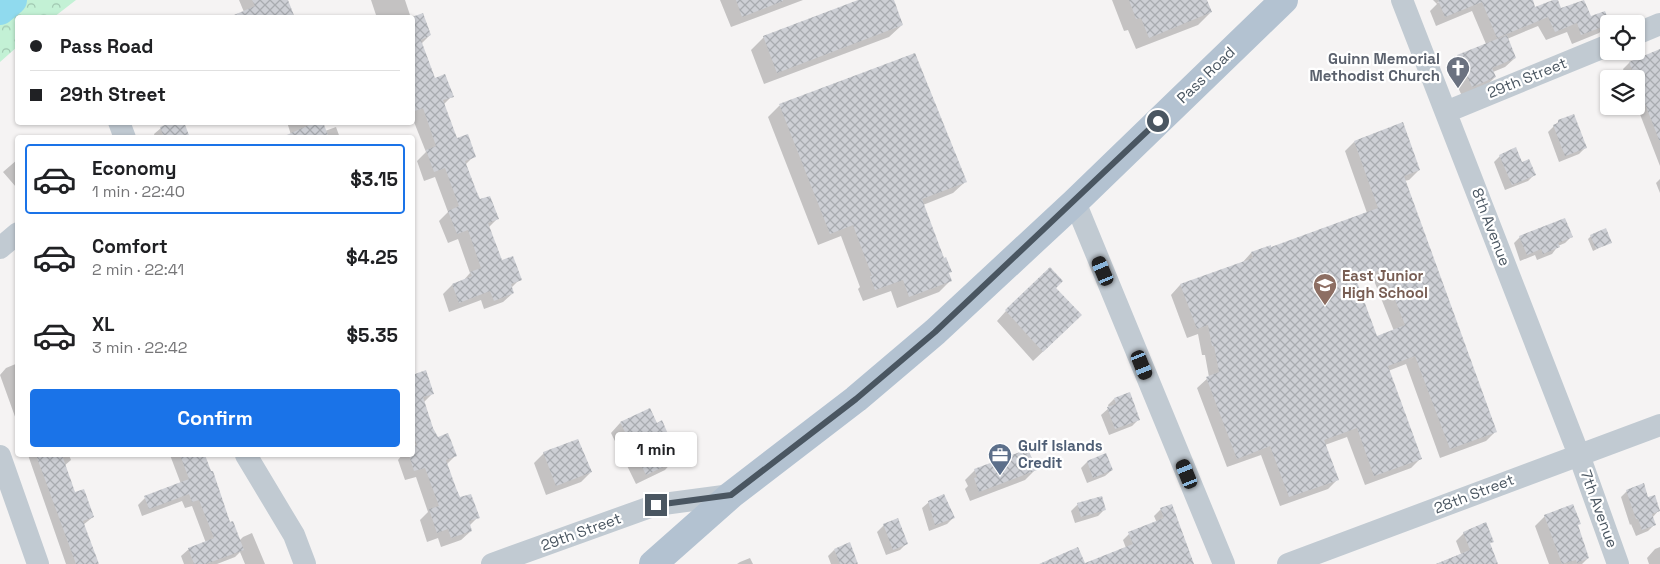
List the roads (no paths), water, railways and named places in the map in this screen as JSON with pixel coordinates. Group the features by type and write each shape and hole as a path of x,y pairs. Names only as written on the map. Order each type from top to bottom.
{"main road":[{"name":"Pass Road","path":"653,564 731,495 856,399 935,332 1075,202 1284,0"}],"street":[{"name":"8th Avenue","path":"1402,0 1579,454"},
{"path":"1645,30 1660,24"},
{"name":"29th Street","path":"1446,112 1600,49"},
{"path":"1075,202 1224,564"},
{"path":"0,248 15,236"},
{"name":"28th Street","path":"1288,564 1660,425"},
{"name":"7th Avenue","path":"1579,454 1618,564"},
{"path":"0,456 38,564"},
{"path":"247,457 294,535 305,564"},
{"name":"29th Street","path":"492,564 656,505 731,495"}],"waterway":[{"path":"0,10 12,0"}],"place":[{"name":"Guinn Memorial Methodist Church","path":"1458,89"},
{"name":"East Junior High School","path":"1325,306"},
{"name":"Gulf Islands Credit","path":"1000,476"}]}
